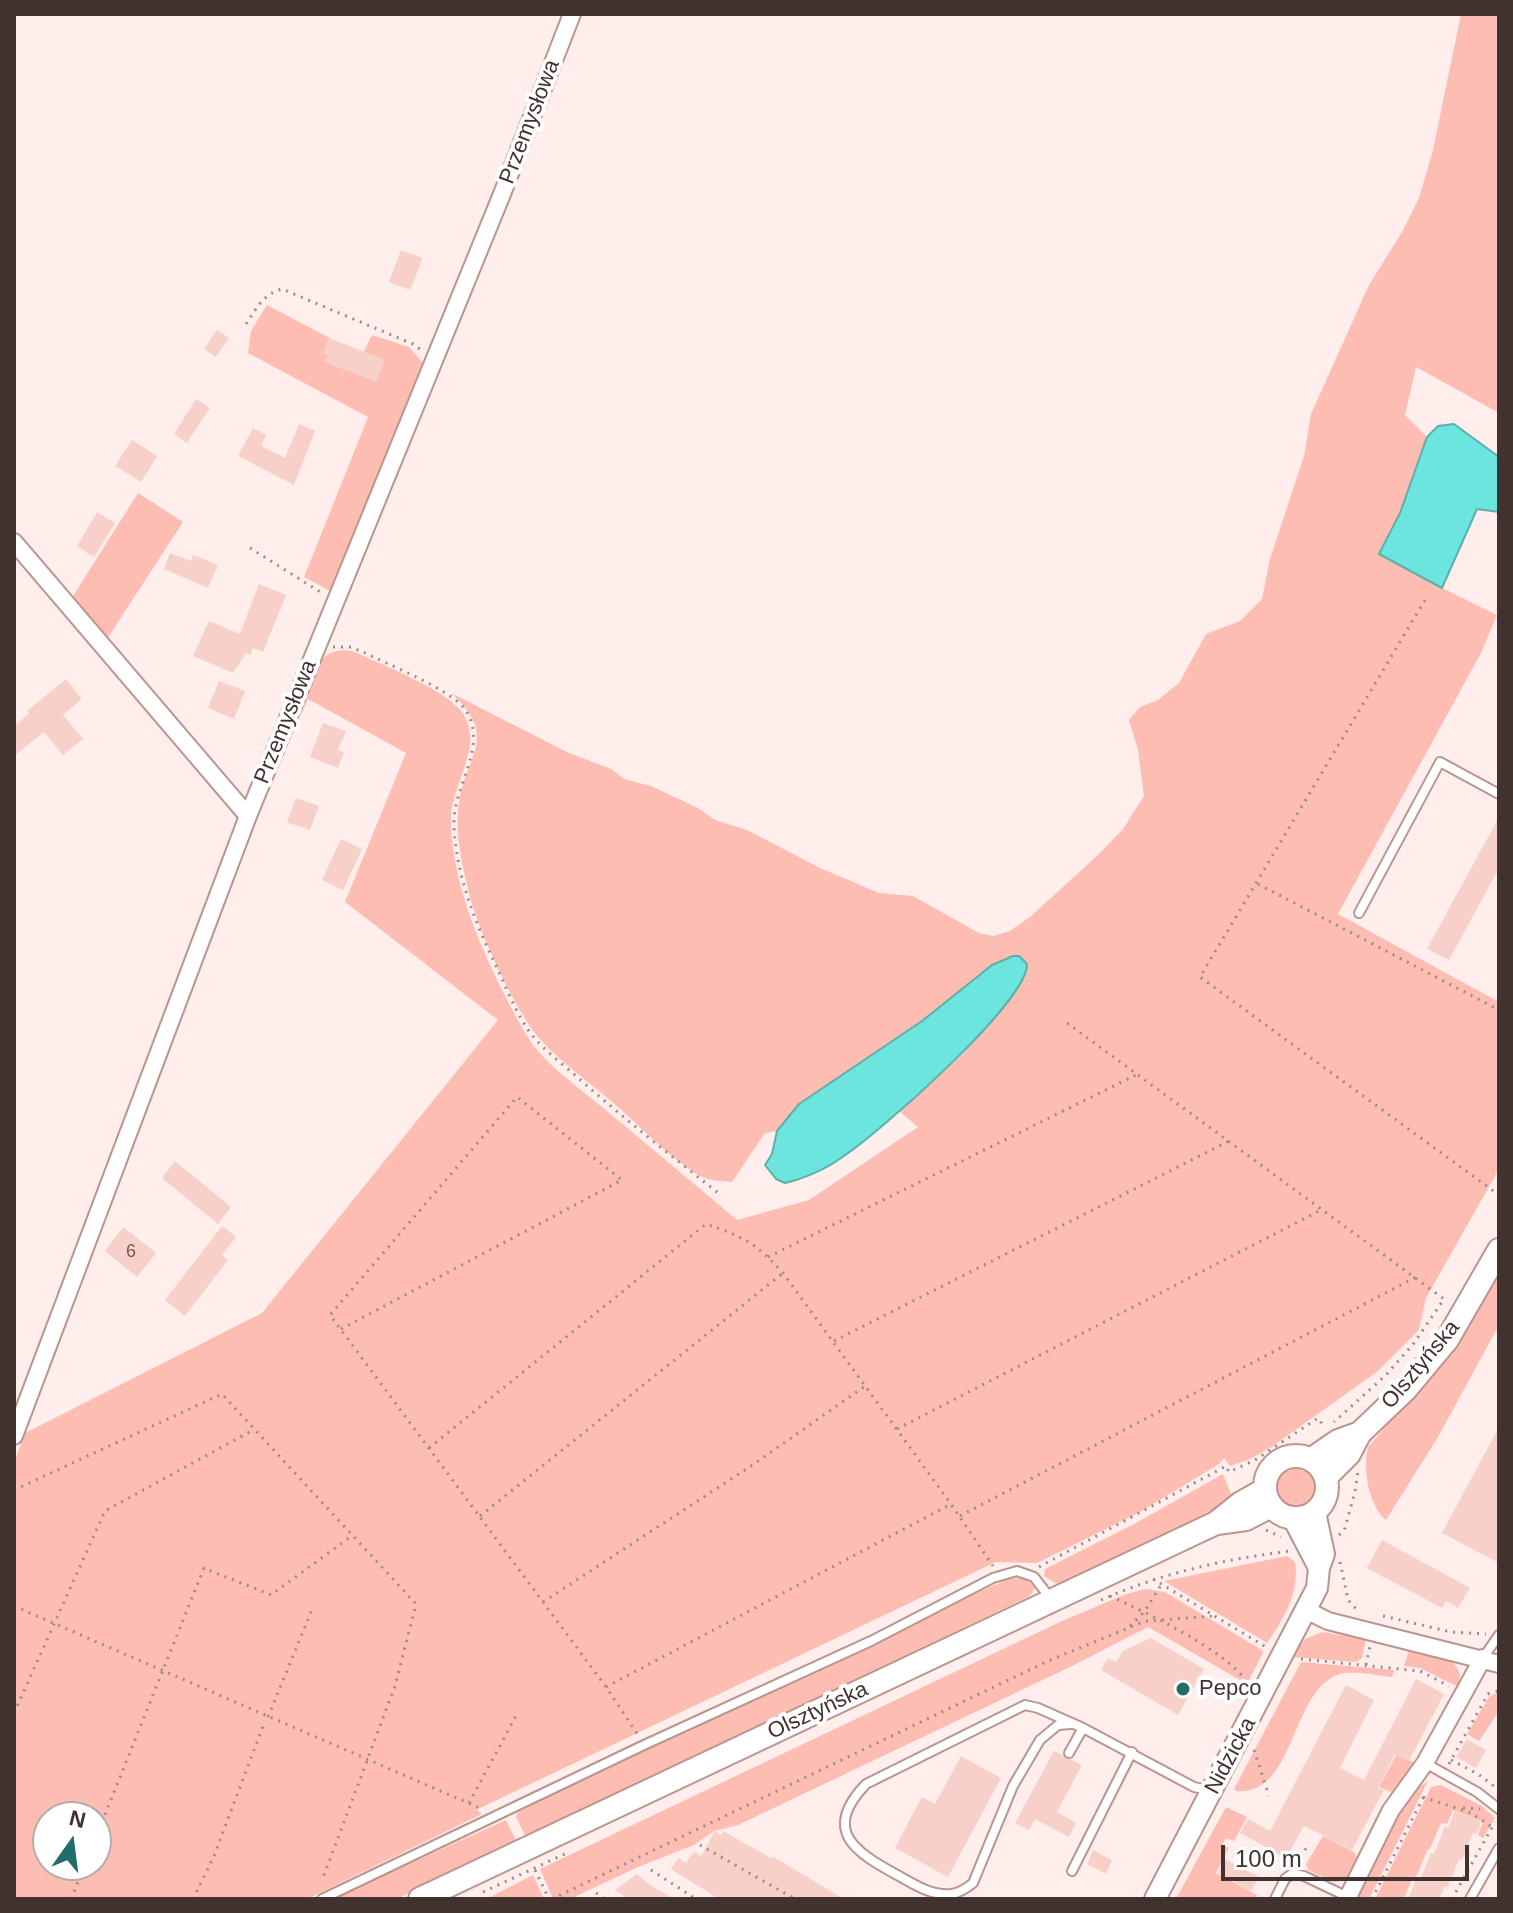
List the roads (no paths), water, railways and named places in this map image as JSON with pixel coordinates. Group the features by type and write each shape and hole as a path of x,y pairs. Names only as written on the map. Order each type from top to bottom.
{"main road":[{"name":"Olsztyńska","path":"1326,1477 1349,1454 1360,1433 1406,1389 1447,1340 1499,1250"},
{"name":"Olsztyńska","path":"1312,1459 1338,1441 1360,1433"},
{"path":"1302,1456 1312,1459 1326,1477 1326,1496 1315,1512 1305,1517 1293,1518 1277,1512 1268,1498 1269,1471 1283,1458 1302,1456"},
{"name":"Olsztyńska","path":"420,1899 1216,1523 1246,1519 1268,1498"}],"street":[{"name":"Przemysłowa","path":"14,1436 248,816 572,14"},
{"path":"14,542 248,816"},
{"name":"Nidzicka","path":"1155,1899 1308,1611 1317,1588 1324,1554 1315,1512"},
{"path":"1293,1518 1319,1568"},
{"path":"1308,1611 1328,1621 1491,1661 1462,1694 1425,1763 1391,1810 1347,1898"}],"lane":[{"path":"1359,913 1440,762 1499,794"},
{"path":"322,1899 644,1745 871,1641 999,1576 1017,1571 1034,1577 1052,1600"},
{"path":"1491,1661 1498,1636"},
{"path":"1071,1724 1058,1725 1040,1740 1013,1786 973,1883 965,1889 952,1894 924,1890 869,1860 852,1844 845,1814 851,1800 866,1784 1025,1705 1083,1728 1194,1787 1212,1791"},
{"path":"1069,1753 1083,1728"},
{"path":"1072,1871 1132,1752"},
{"path":"1425,1763 1498,1813"},
{"path":"1470,1899 1499,1848"},
{"path":"1275,1899 1285,1879 1293,1873 1347,1898"}],"water":[{"path":"1454,424 1499,457 1499,512 1477,509 1442,588 1379,554 1400,513 1427,437 1438,426"},
{"path":"1019,956 1027,964 1021,982 1003,1007 948,1067 859,1145 835,1162 792,1181 785,1183 776,1179 765,1165 772,1154 777,1131 799,1104 922,1021 992,965"}],"place":[{"name":"Pepco","path":"1183,1689"}]}
